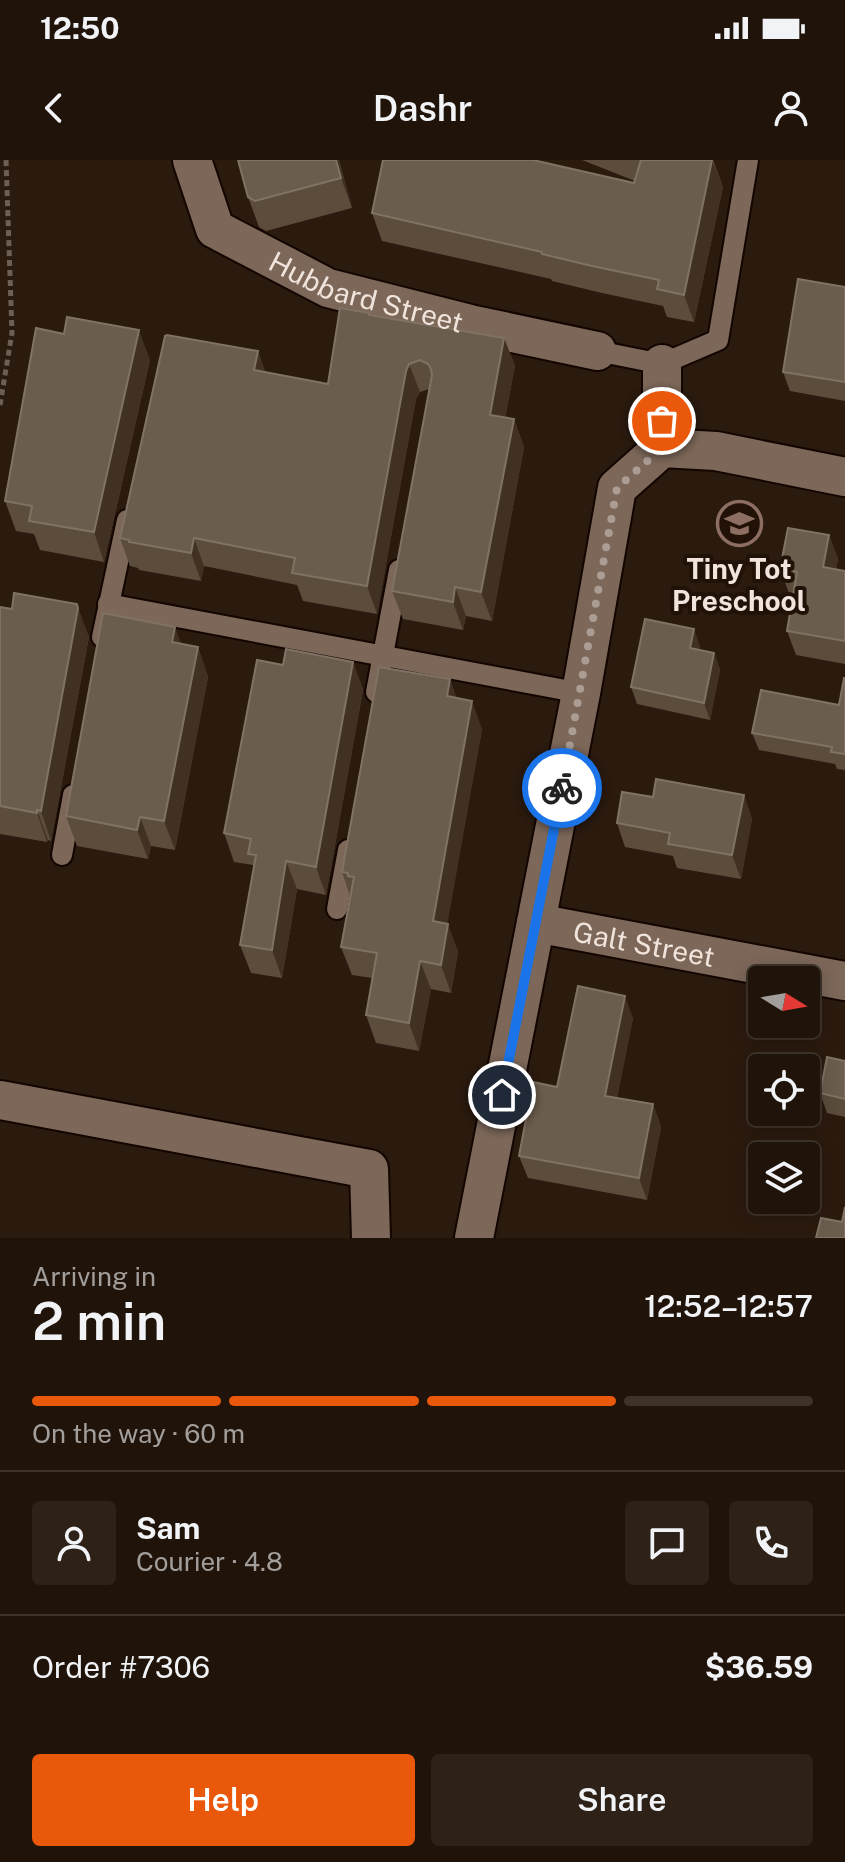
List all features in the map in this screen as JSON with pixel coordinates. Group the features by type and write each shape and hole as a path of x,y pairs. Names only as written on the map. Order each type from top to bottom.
{"street":[{"name":"Hubbard Street","path":"192,160 215,229 328,288 470,324 597,351"},
{"path":"662,364 662,448"},
{"path":"474,1238 581,693 617,488 662,448 716,451 845,477"},
{"name":"Galt Street","path":"536,923 845,981"},
{"path":"0,1100 369,1169 371,1238"}],"lane":[{"path":"597,351 662,364 718,340 748,160"},
{"path":"99,651 132,500"},
{"path":"372,715 402,551"},
{"path":"108,604 581,693"},
{"path":"62,855 76,776"},
{"path":"337,909 350,834"}],"path":[{"path":"0,405 12,333 6,160"}],"building":[{"path":"238,160 336,160 341,178 255,201 248,197"},
{"path":"383,160 533,160 634,183 641,160 712,160 684,295 657,289 659,280 372,213"},
{"path":"798,279 845,287 845,382 783,372"},
{"path":"340,308 504,338 490,415 514,419 481,592 455,587 453,602 392,591 432,375 428,364 420,360 409,364 406,371 367,586 292,573 295,558 194,538 191,553 120,538 165,336 258,351 254,370 328,384"},
{"path":"67,317 139,330 94,532 29,521 32,506 5,501 36,328 64,334"},
{"path":"788,528 829,535 823,567 845,571 845,641 787,631 797,572 780,569"},
{"path":"14,593 77,604 78,608 41,811 37,810 37,813 0,806 0,607 12,609"},
{"path":"103,613 175,627 172,642 198,647 164,821 140,817 137,830 66,816"},
{"path":"645,619 694,629 690,648 714,653 704,703 631,687"},
{"path":"286,649 353,662 316,867 286,861 272,950 240,945 256,855 248,854 251,839 224,833 257,660 283,665"},
{"path":"379,667 450,679 447,696 472,701 433,921 448,924 441,965 420,961 409,1023 366,1015 377,953 341,947 354,877 342,872"},
{"path":"844,678 845,754 831,752 832,747 752,733 761,690 839,705"},
{"path":"656,779 744,795 732,855 668,844 670,833 617,823 622,792 653,797"},
{"path":"578,986 625,996 605,1096 653,1104 639,1178 519,1156 533,1082 557,1087"},
{"path":"827,1057 845,1061 845,1099 820,1093"},
{"path":"845,1207 845,1238 816,1238 821,1218 842,1222"}],"way so far":[{"path":"562,788 617,488 662,448 662,421"}],"place":[{"name":"Tiny Tot Preschool","path":"739,524"}],"route":[{"path":"502,1095 562,788"}]}
